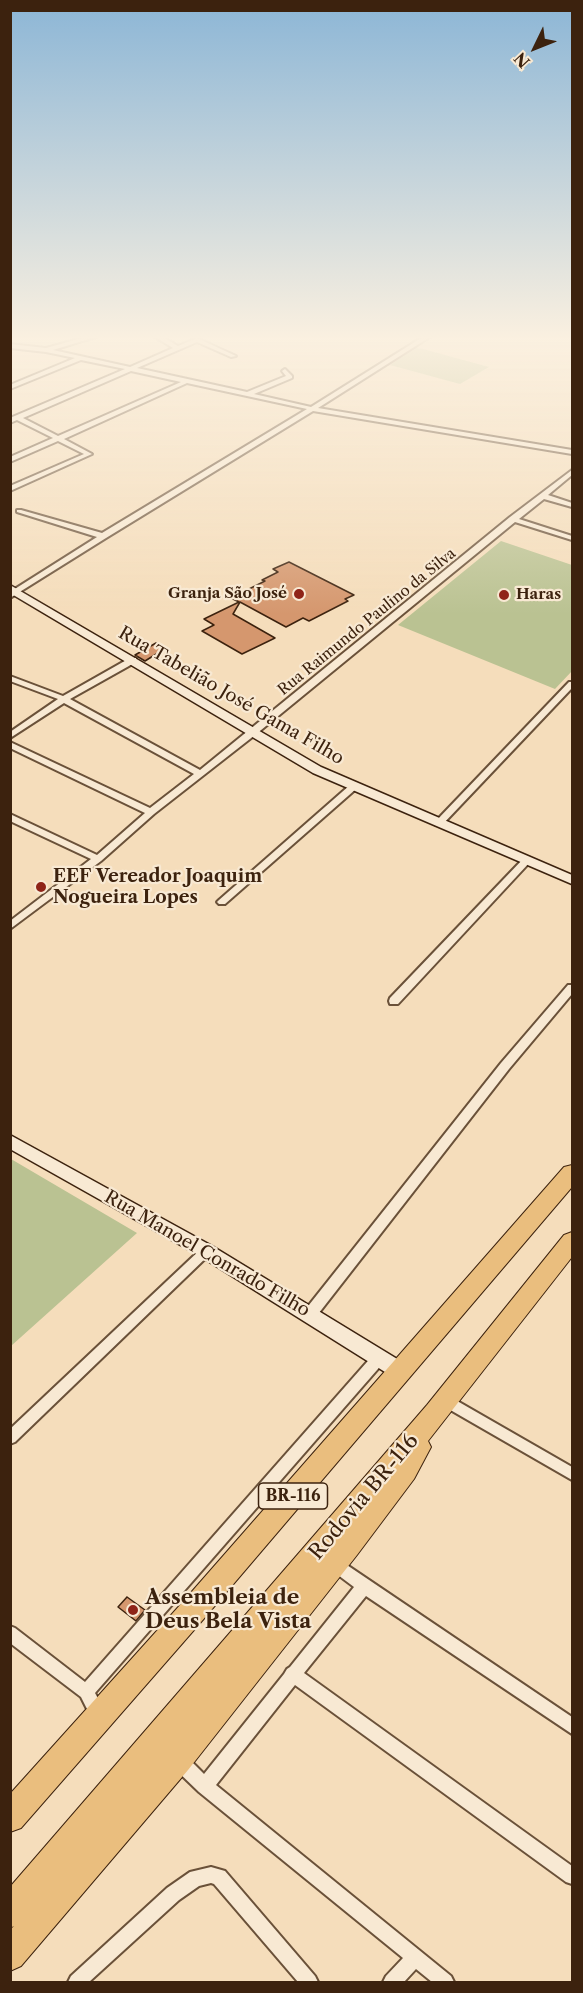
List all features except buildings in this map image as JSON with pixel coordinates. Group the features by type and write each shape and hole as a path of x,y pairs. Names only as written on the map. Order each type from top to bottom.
{"highway":[{"name":"BR-116","path":"10,1817 100,1716 389,1364 573,1173"},
{"name":"Rodovia BR-116","path":"10,1912 440,1406 573,1241"},
{"path":"10,1954 178,1760 334,1563 405,1471 440,1406"}],"street":[{"path":"10,489 89,454 40,428"},
{"path":"10,460 82,428"},
{"path":"13,592 282,428"},
{"path":"428,428 573,452"},
{"name":"Rua Raimundo Paulino da Silva","path":"13,922 98,859 151,812 252,733 572,473"},
{"path":"542,496 573,505"},
{"path":"19,511 103,536"},
{"path":"513,519 573,538"},
{"name":"Rua Tabelião José Gama Filho","path":"13,592 133,660 252,733 353,787 573,880"},
{"path":"10,736 64,699 133,660"},
{"path":"10,678 64,699 201,774"},
{"path":"439,823 573,684"},
{"path":"10,744 151,812"},
{"path":"222,902 353,787"},
{"path":"10,817 98,859"},
{"path":"394,1001 527,860"},
{"path":"310,1314 505,1066 573,988"},
{"name":"Rua Manoel Conrado Filho","path":"10,1141 206,1251 389,1364"},
{"path":"10,1438 206,1251"},
{"path":"86,1692 389,1364"},
{"path":"440,1406 573,1474"},
{"path":"334,1563 364,1586 573,1726"},
{"path":"204,1785 364,1586"},
{"path":"10,1632 86,1692 100,1716"},
{"path":"292,1674 573,1876"},
{"path":"158,1740 204,1785 414,1959 436,1980"},
{"path":"82,1981 173,1894 196,1878 211,1875 219,1878 309,1983"},
{"path":"392,1983 414,1959"}],"green space":[{"name":"Haras","path":"501,541 572,565 572,671 555,689 398,625"},
{"path":"11,1159 137,1233 11,1346"}],"place":[{"name":"Granja São José","path":"299,594"},
{"name":"Haras","path":"504,595"},
{"name":"EEF Vereador Joaquim Nogueira Lopes","path":"41,887"},
{"name":"Assembleia de Deus Bela Vista","path":"133,1610"}]}
